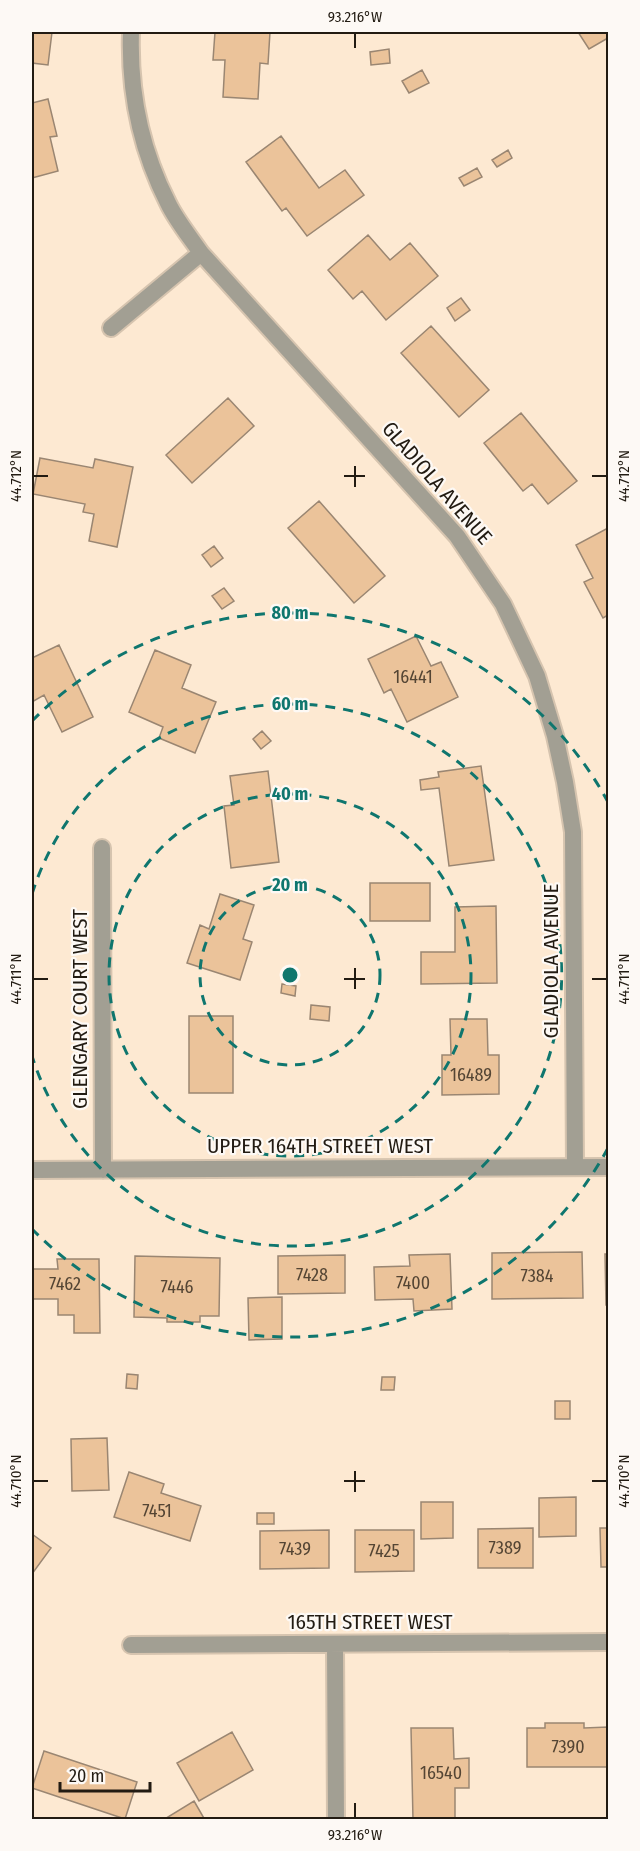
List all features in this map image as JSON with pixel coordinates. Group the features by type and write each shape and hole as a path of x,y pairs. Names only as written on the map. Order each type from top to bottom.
{"street":[{"name":"GLADIOLA AVENUE","path":"132,32 130,60 135,106 148,156 168,204 201,253 457,536 504,604 537,676 566,782 573,832 575,1167"},
{"path":"111,328 201,253"},
{"name":"GLENGARY COURT WEST","path":"102,848 103,1170"},
{"name":"UPPER 164TH STREET WEST","path":"32,1170 609,1167"},
{"name":"165TH STREET WEST","path":"131,1645 609,1642"},
{"path":"335,1645 336,1820"}],"building":[{"path":"32,32 52,32 48,65 32,63"},
{"path":"215,32 270,32 268,64 260,63 258,99 223,97 225,60 213,60"},
{"path":"578,32 608,32 608,38 589,49"},
{"path":"389,49 390,63 371,65 370,52"},
{"path":"422,70 429,83 409,93 402,81"},
{"path":"48,99 57,136 50,137 58,171 32,178 32,103"},
{"path":"281,136 319,188 345,170 364,195 307,236 286,208 282,211 246,162"},
{"path":"508,150 512,158 497,167 492,160"},
{"path":"477,168 482,177 464,186 459,178"},
{"path":"368,235 390,260 410,243 438,276 386,320 362,291 353,299 328,270"},
{"path":"461,298 470,310 455,321 447,308"},
{"path":"431,326 489,390 459,417 401,353"},
{"path":"228,398 254,426 192,483 166,455"},
{"path":"521,413 577,481 548,504 532,484 523,491 484,443"},
{"path":"40,458 93,468 95,459 133,467 117,547 89,541 94,514 83,512 85,504 33,494"},
{"path":"319,501 385,576 354,603 288,528"},
{"path":"608,528 608,615 603,618 584,582 593,578 576,545"},
{"path":"214,546 223,558 211,567 202,555"},
{"path":"224,588 234,601 222,609 212,596"},
{"path":"416,636 431,666 441,662 458,697 407,722 391,689 384,693 368,659"},
{"path":"59,645 93,717 62,732 44,695 32,702 32,658"},
{"path":"155,650 191,665 182,688 216,702 195,753 159,738 163,727 129,712"},
{"path":"262,731 271,741 261,749 253,739"},
{"path":"481,766 494,860 449,866 439,788 421,790 420,780 439,777 438,772"},
{"path":"268,771 279,862 231,868 224,806 234,805 230,776"},
{"path":"370,883 430,883 430,921 370,921"},
{"path":"220,894 254,905 243,939 252,942 240,980 187,963 200,925 209,929"},
{"path":"496,906 497,983 421,984 421,952 455,952 455,907"},
{"path":"282,984 296,986 295,996 281,993"},
{"path":"311,1005 330,1007 329,1021 310,1019"},
{"path":"189,1016 233,1016 233,1093 189,1093"},
{"path":"450,1019 487,1019 488,1055 499,1055 499,1094 442,1095 442,1055 451,1055"},
{"path":"582,1252 583,1298 492,1299 492,1253"},
{"path":"450,1254 452,1309 414,1311 413,1299 375,1300 374,1267 410,1266 409,1255"},
{"path":"605,1254 608,1254 608,1305 606,1305"},
{"path":"345,1255 345,1293 278,1294 278,1256"},
{"path":"135,1256 220,1258 219,1316 200,1316 200,1322 167,1322 167,1318 134,1317"},
{"path":"57,1259 99,1259 100,1333 74,1333 74,1315 58,1315 58,1299 32,1299 32,1269 58,1269"},
{"path":"282,1297 282,1339 249,1340 248,1298"},
{"path":"127,1374 138,1375 137,1389 126,1388"},
{"path":"382,1377 395,1377 394,1390 381,1390"},
{"path":"555,1401 570,1401 570,1419 555,1419"},
{"path":"107,1438 109,1490 72,1491 71,1439"},
{"path":"129,1472 164,1484 161,1493 201,1506 190,1541 114,1517"},
{"path":"576,1497 576,1536 539,1537 539,1498"},
{"path":"421,1502 453,1502 453,1538 421,1539"},
{"path":"257,1513 274,1513 274,1524 257,1524"},
{"path":"533,1528 533,1568 478,1568 478,1529"},
{"path":"600,1528 608,1528 608,1567 601,1567"},
{"path":"329,1530 329,1568 260,1569 260,1531"},
{"path":"355,1530 414,1530 414,1571 355,1572"},
{"path":"32,1534 51,1548 32,1574"},
{"path":"545,1723 584,1723 584,1728 608,1727 608,1767 527,1767 527,1728 545,1728"},
{"path":"411,1728 453,1728 454,1759 469,1758 469,1788 455,1788 455,1820 413,1820"},
{"path":"232,1732 253,1770 199,1801 177,1763"},
{"path":"44,1751 137,1782 125,1819 32,1788"},
{"path":"194,1801 205,1820 163,1820"}]}
